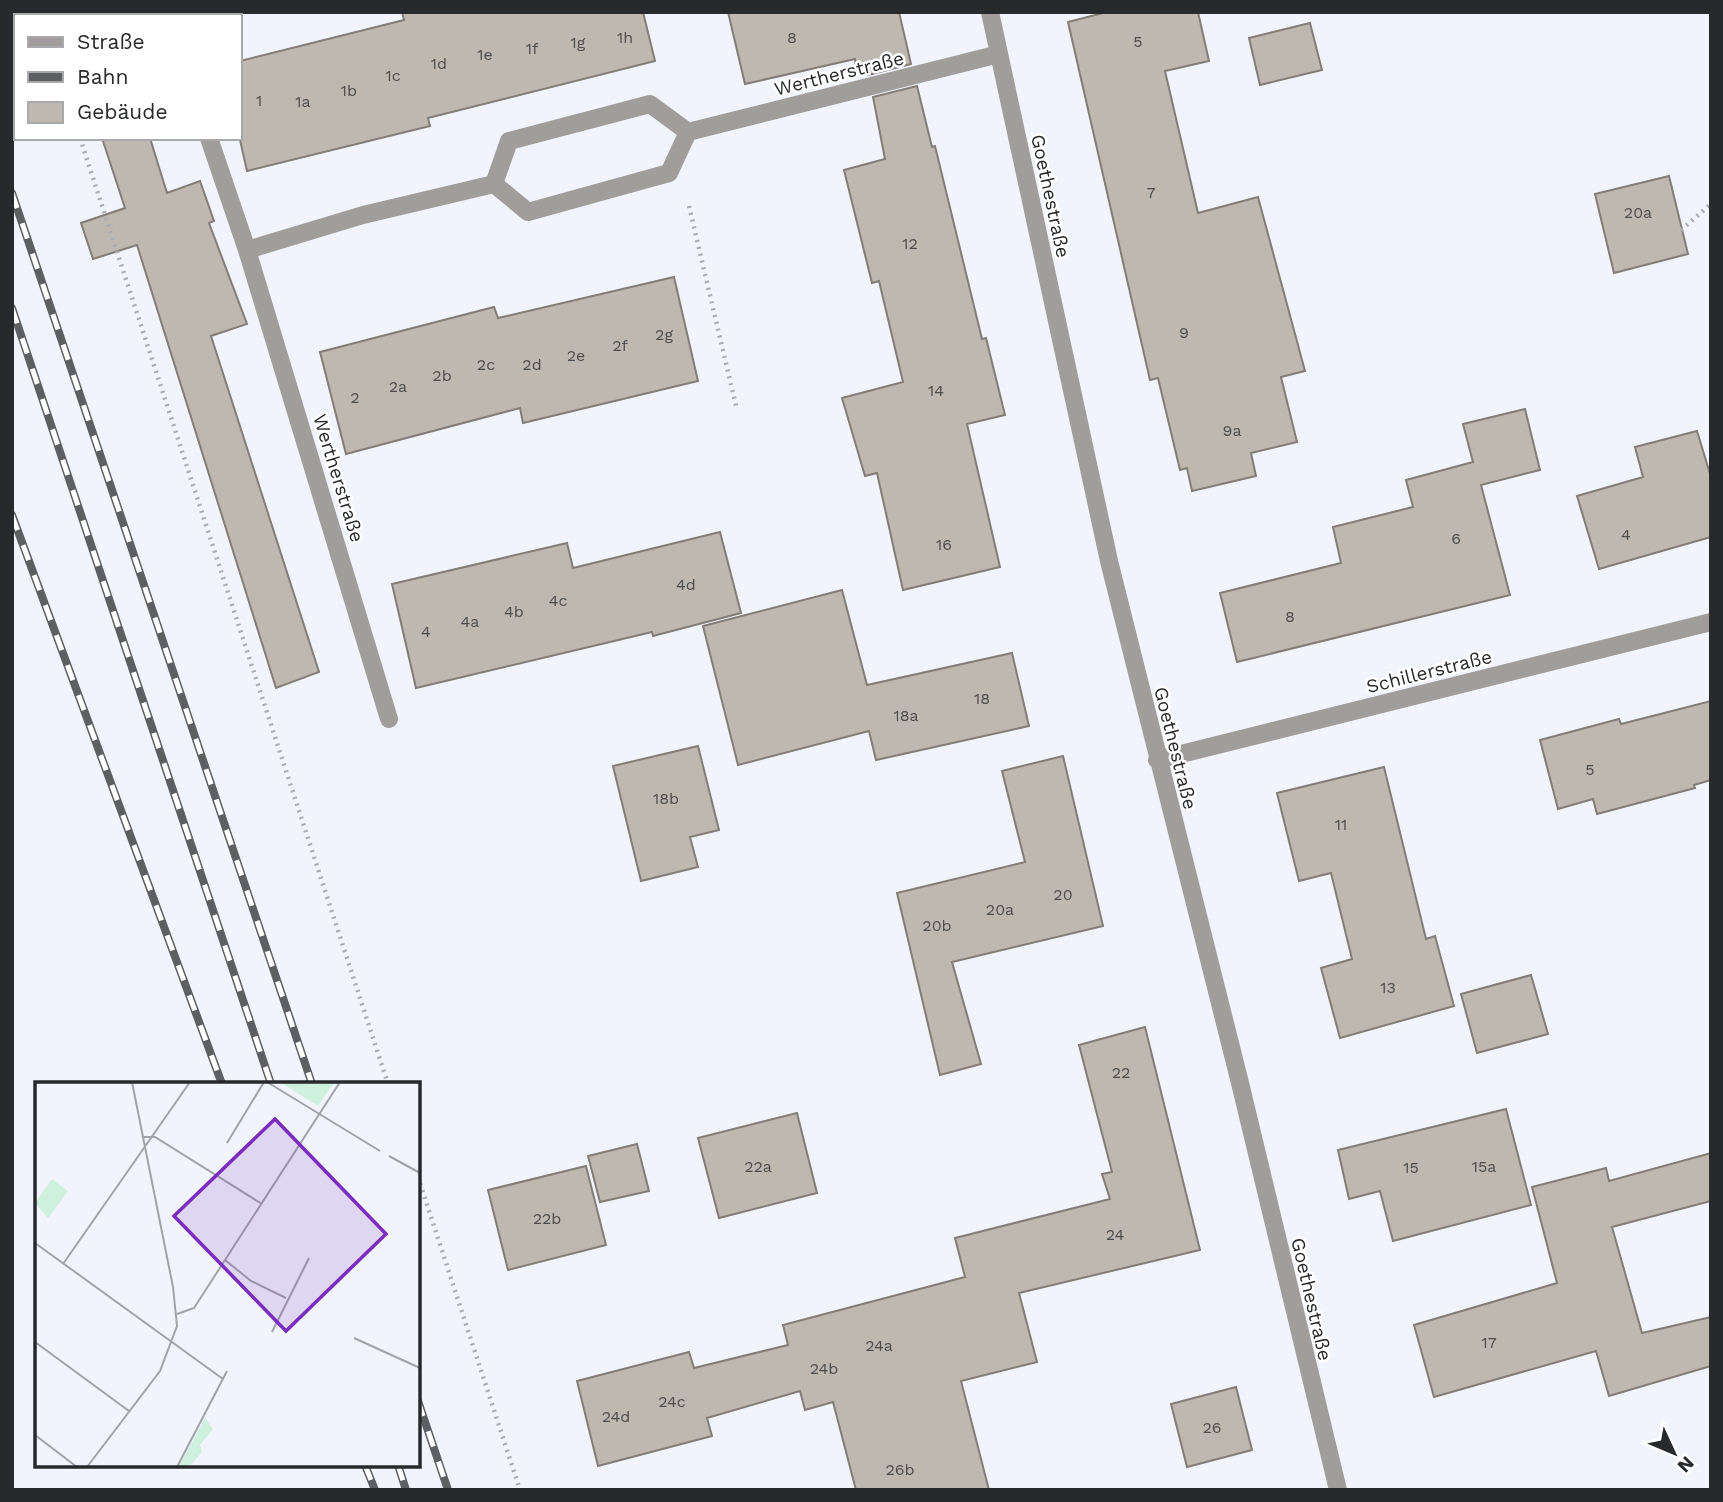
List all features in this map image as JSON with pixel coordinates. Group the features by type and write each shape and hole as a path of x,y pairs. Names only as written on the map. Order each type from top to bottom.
{"street":[{"name":"Goethestraße","path":"990,12 1109,561 1240,1083 1338,1490"},
{"name":"Wertherstraße","path":"688,132 999,54"},
{"path":"650,104 688,132 669,173 528,212 494,184 509,141 650,104"},
{"name":"Wertherstraße","path":"210,140 247,250 389,719"},
{"path":"247,250 363,215 494,184"},
{"name":"Schillerstraße","path":"1157,760 1711,622"}],"path":[{"path":"81,140 387,1082"},
{"path":"687,197 737,411"},
{"path":"1681,230 1711,204"},
{"path":"420,1183 520,1490"}],"building":[{"path":"402,12 643,12 655,61 428,118 430,126 247,171 240,140 242,60 404,20"},
{"path":"728,12 899,12 911,64 868,75 866,64 856,67 855,59 745,84"},
{"path":"1107,12 1198,12 1209,61 1165,71 1198,213 1258,197 1305,371 1281,377 1297,442 1251,453 1256,476 1192,491 1187,468 1180,470 1158,378 1150,380 1068,22"},
{"path":"1310,23 1322,70 1260,85 1249,38"},
{"path":"917,86 932,147 935,146 982,339 986,338 1005,415 967,424 1000,567 903,590 877,473 865,476 842,398 903,382 879,281 872,283 844,170 885,159 873,97"},
{"path":"103,140 151,140 167,193 200,181 214,221 209,223 247,324 211,336 319,672 276,688 137,245 93,259 81,223 125,208"},
{"path":"1669,176 1688,254 1614,273 1595,194"},
{"path":"674,277 698,381 523,423 520,408 346,454 320,352 494,307 498,318"},
{"path":"1525,409 1540,470 1481,485 1510,595 1237,662 1220,593 1341,563 1333,527 1413,507 1406,480 1473,462 1463,424"},
{"path":"1697,431 1711,477 1711,537 1599,569 1577,496 1643,477 1635,447"},
{"path":"720,532 741,613 653,636 652,632 416,688 392,584 567,543 573,568"},
{"path":"842,590 867,685 1012,653 1029,726 876,760 869,731 738,765 703,626"},
{"path":"1711,701 1711,780 1694,785 1695,788 1597,814 1593,799 1558,809 1540,740 1619,719 1621,724"},
{"path":"698,746 719,830 690,837 698,867 641,881 613,766"},
{"path":"1063,756 1103,926 952,962 981,1064 940,1075 897,893 1025,862 1002,771"},
{"path":"1384,767 1426,939 1435,936 1454,1006 1340,1038 1321,968 1352,959 1331,873 1299,881 1277,793"},
{"path":"1531,975 1548,1034 1477,1053 1461,994"},
{"path":"1145,1027 1200,1250 1019,1293 1037,1362 961,1381 989,1490 856,1490 833,1402 805,1410 800,1391 707,1418 712,1436 598,1466 577,1381 689,1352 694,1368 788,1345 783,1325 965,1277 955,1238 1110,1199 1102,1174 1112,1172 1079,1045"},
{"path":"1506,1109 1531,1205 1393,1241 1380,1191 1349,1199 1338,1150"},
{"path":"797,1113 817,1193 719,1218 698,1138"},
{"path":"637,1144 649,1191 600,1202 588,1156"},
{"path":"1711,1153 1711,1201 1612,1227 1642,1333 1711,1317 1711,1366 1609,1396 1596,1351 1434,1397 1414,1325 1557,1283 1532,1187 1606,1168 1609,1181"},
{"path":"586,1166 606,1245 508,1270 488,1190"},
{"path":"1236,1387 1252,1450 1187,1467 1171,1404"}],"railway":[{"path":"12,193 311,1082"},
{"path":"12,308 270,1082"},
{"path":"12,515 221,1082"},
{"path":"420,1407 448,1490"},
{"path":"366,1467 375,1490"},
{"path":"399,1467 406,1490"}]}
